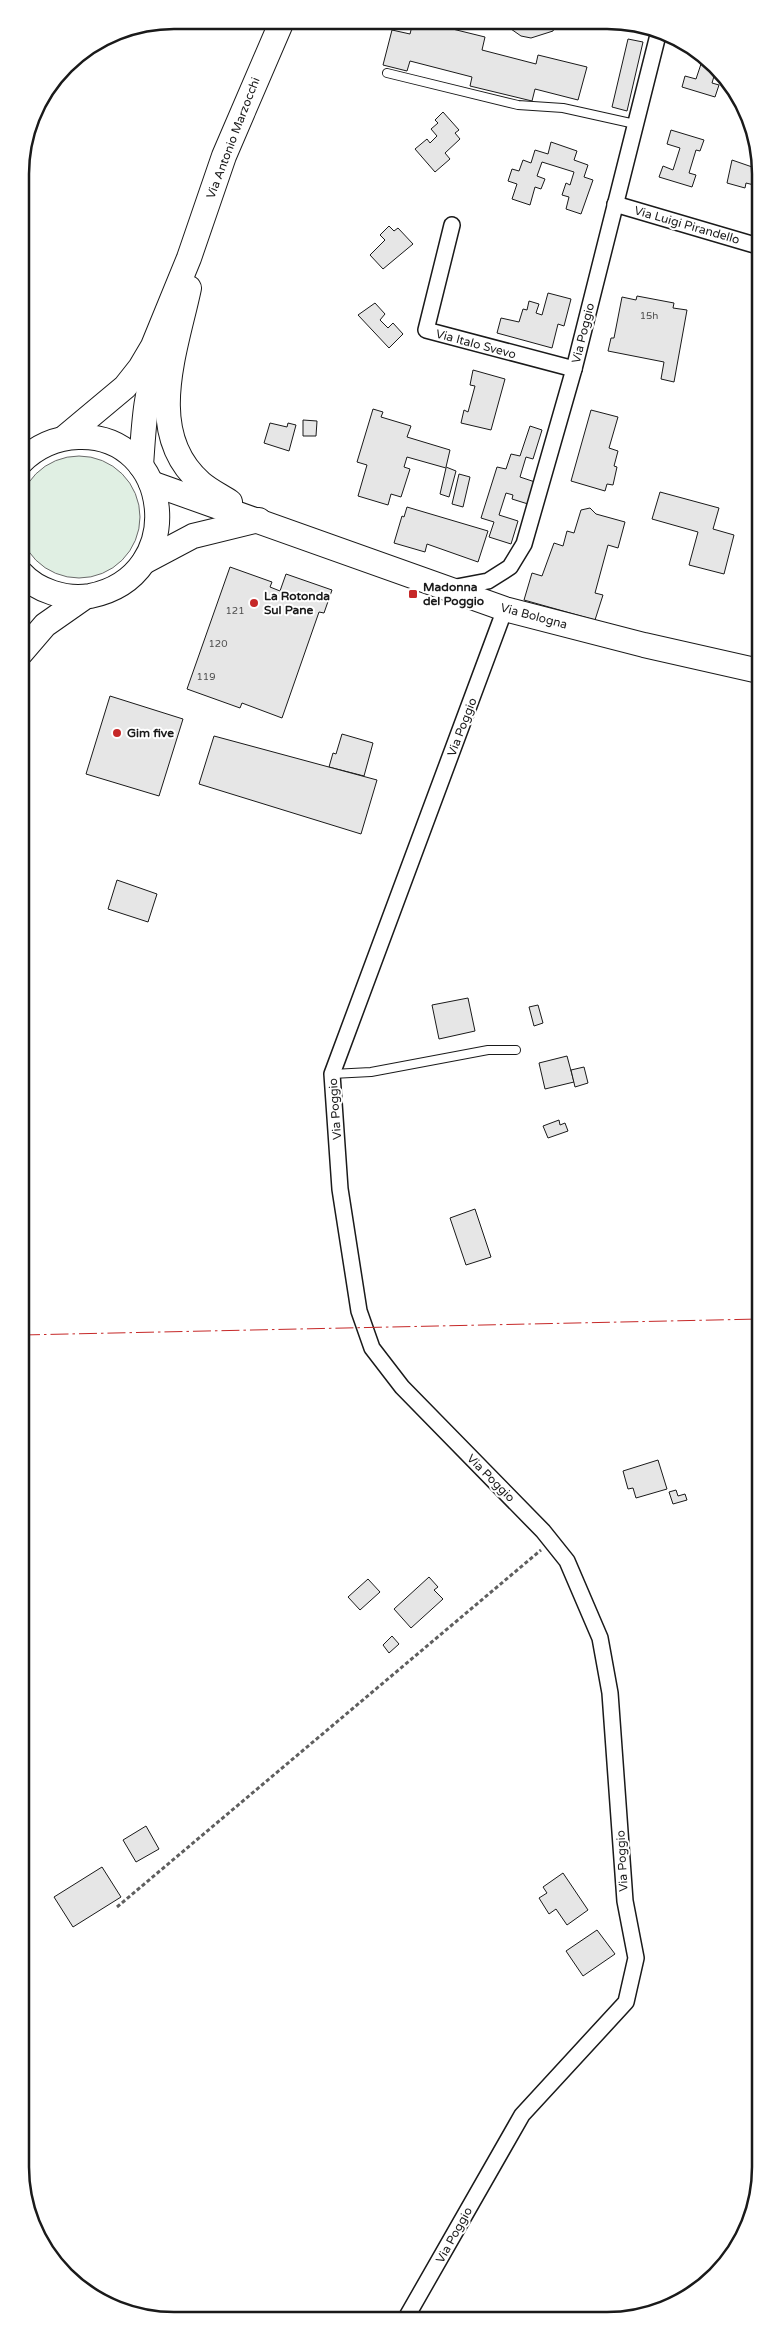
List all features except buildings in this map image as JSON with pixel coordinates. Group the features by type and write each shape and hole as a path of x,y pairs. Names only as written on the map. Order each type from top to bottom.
{"main road":[{"name":"Via Antonio Marzocchi","path":"64,438 125,387 140,368 153,346 188,258 224,156 279,29"},
{"path":"204,214 169,376 168,406 171,438 183,463 201,483 259,520"},
{"name":"Via Antonio Marzocchi","path":"146,475 143,417 150,382 188,258"},
{"name":"Via Bologna","path":"29,454 47,443 64,438 86,437 106,441 125,451 146,475 259,520 505,609 644,645 752,669"},
{"path":"29,579 52,593 84,597 102,593 118,586 133,575 144,562 154,544 158,523 157,503 146,475"},
{"path":"144,562 193,536 259,520"},
{"path":"29,644 45,625 84,597"}],"street":[{"name":"Via Poggio","path":"450,589 488,581 510,567 524,544 574,369 657,37"},
{"name":"Via Luigi Pirandello","path":"615,204 752,244"},
{"name":"Via Italo Svevo","path":"452,225 426,330 574,369"},
{"name":"Via Poggio","path":"409,2312 522,2115 626,2002 636,1958 625,1901 610,1693 600,1638 567,1561 552,1542 402,1387 372,1348 359,1311 340,1189 332,1074 505,609"}],"lane":[{"path":"387,73 518,105 563,108 635,124"},
{"path":"332,1074 371,1072 488,1050 516,1050"}],"path":[{"path":"116,1907 552,1542"}],"green space":[{"path":"79,456 102,460 113,466 130,483 139,505 139,529 136,540 122,560 102,574 79,578 56,574 45,568 29,552 29,482 45,466 56,460"}],"power":[{"path":"29,1335 752,1319"}],"place":[{"name":"Madonna del Poggio","path":"413,594"},
{"name":"La Rotonda Sul Pane","path":"254,603"},
{"name":"Gim five","path":"117,733"}]}
